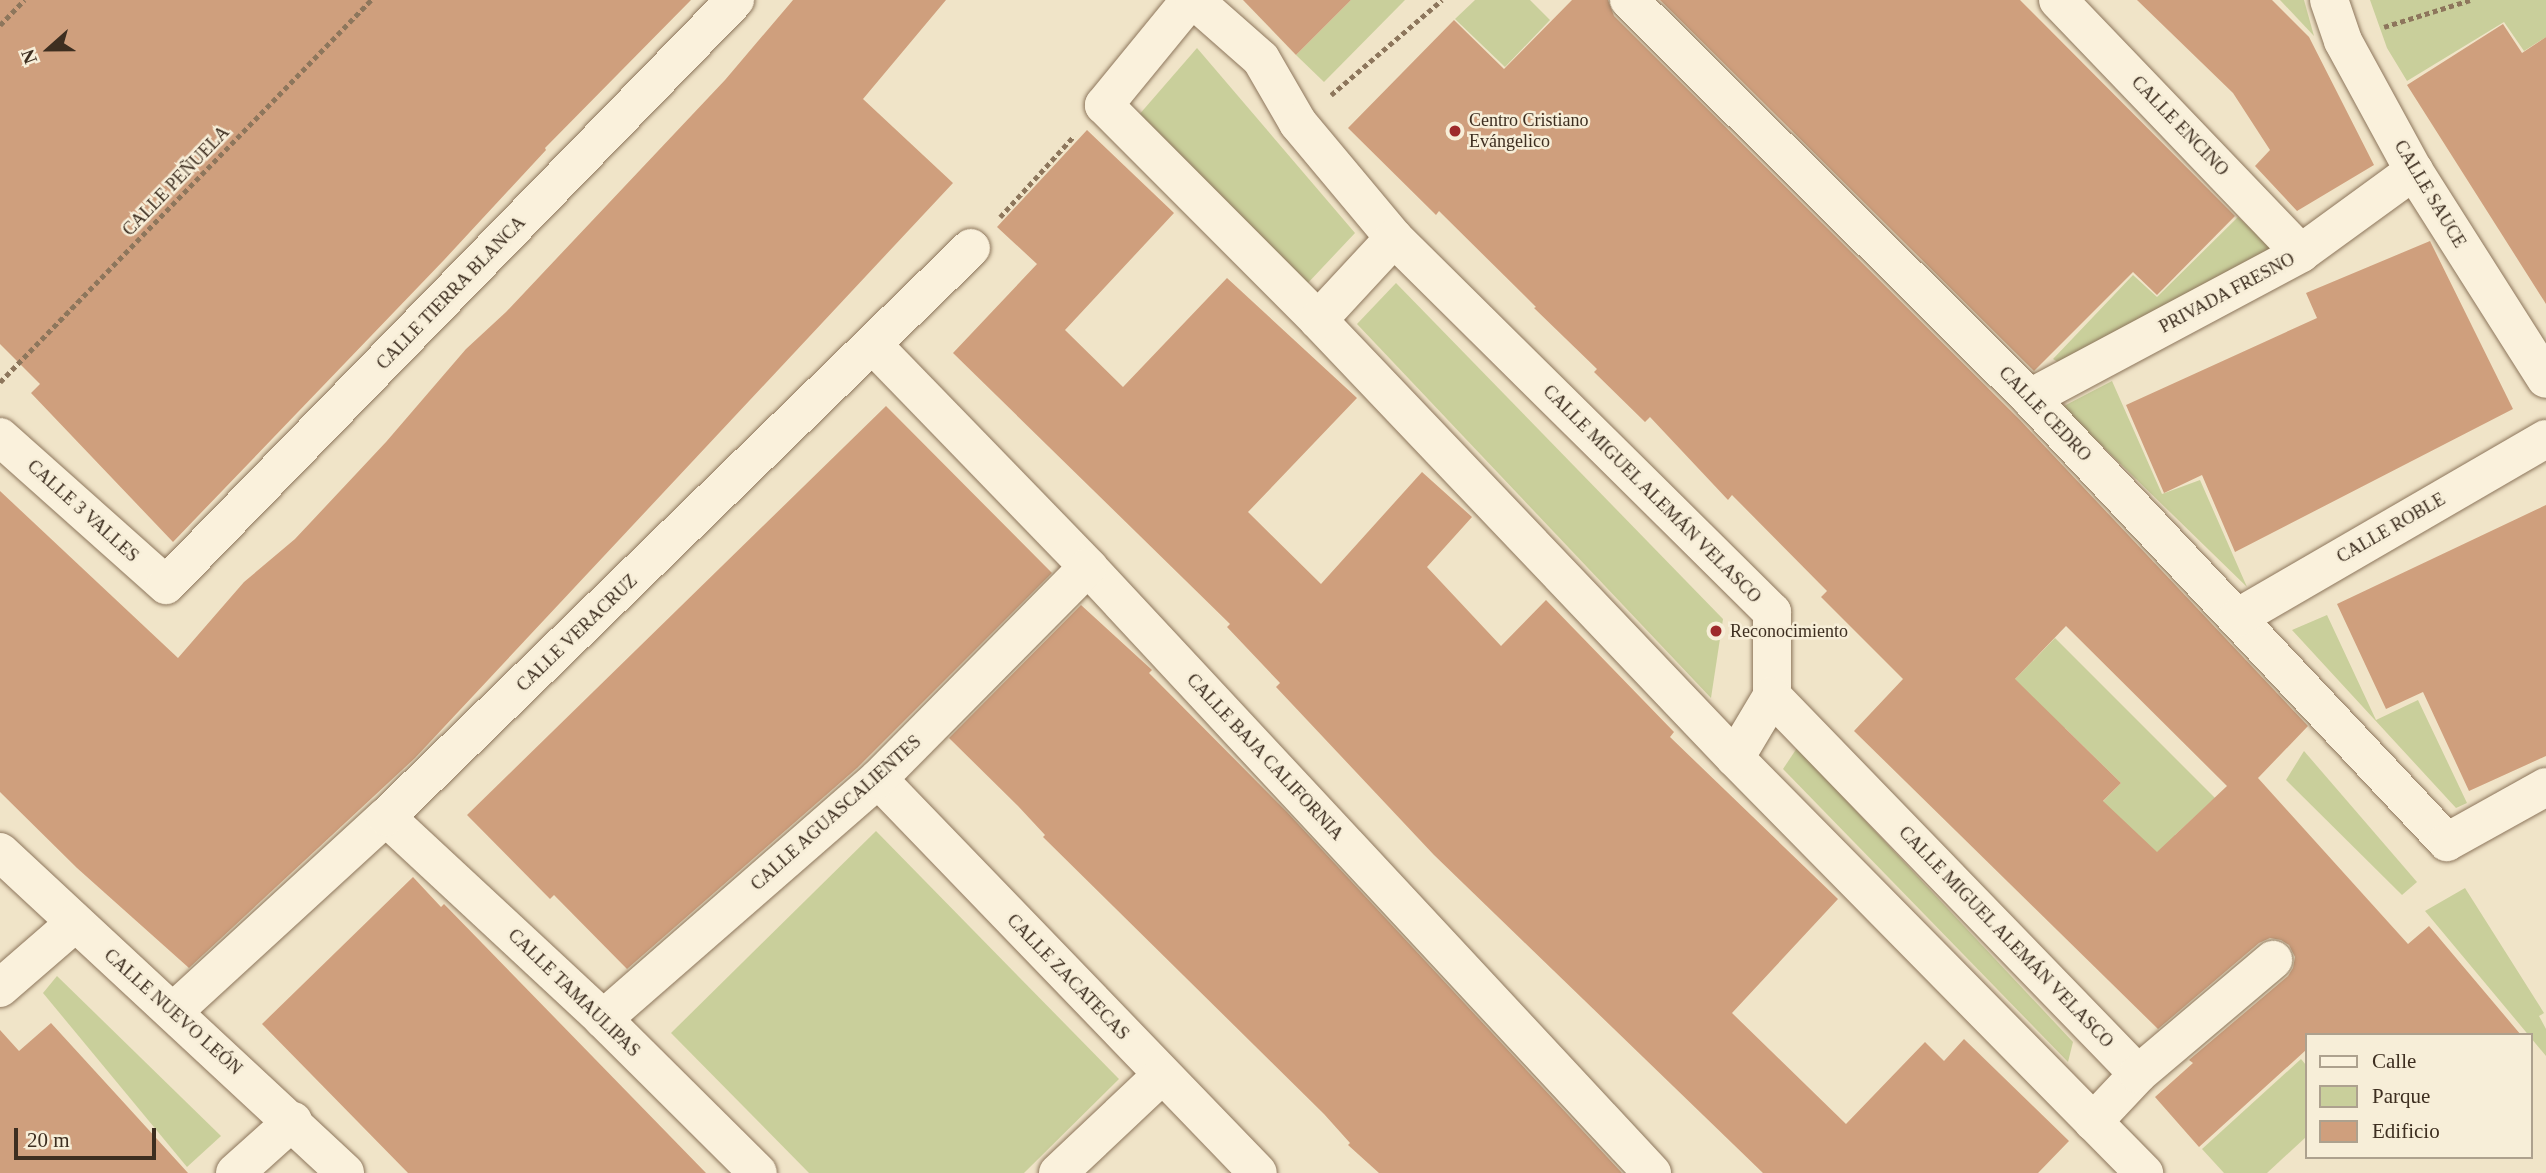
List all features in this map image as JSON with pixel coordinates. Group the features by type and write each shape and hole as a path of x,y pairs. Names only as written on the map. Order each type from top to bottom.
{"street":[{"name":"CALLE TIERRA BLANCA","path":"166,585 735,0"},
{"path":"1192,0 1104,105 1318,320 1735,758 2144,1173"},
{"name":"CALLE MIGUEL ALEMÁN VELASCO","path":"1192,0 1261,59 1298,123 1394,238 1772,612 1772,696 2138,1074"},
{"name":"CALLE CEDRO","path":"1629,0 2031,398 2447,842 2546,787"},
{"name":"CALLE ENCINO","path":"2058,0 2301,253"},
{"name":"CALLE SAUCE","path":"2329,0 2343,41 2414,172 2546,379"},
{"name":"PRIVADA FRESNO","path":"2031,398 2301,253 2414,172"},
{"path":"1318,320 1394,238"},
{"name":"CALLE VERACRUZ","path":"174,1011 386,817 874,346 971,248"},
{"name":"CALLE BAJA CALIFORNIA","path":"874,346 1088,567 1652,1173"},
{"name":"CALLE 3 VALLES","path":"0,437 166,585"},
{"name":"CALLE ROBLE","path":"2236,618 2546,439"},
{"name":"CALLE AGUASCALIENTES","path":"603,1019 878,779 1088,567"},
{"path":"1735,758 1772,696"},
{"name":"CALLE ZACATECAS","path":"878,779 1258,1173"},
{"name":"CALLE TAMAULIPAS","path":"386,817 603,1019 758,1173"},
{"name":"CALLE NUEVO LEÓN","path":"0,852 293,1121 345,1173"},
{"path":"0,988 75,923"},
{"path":"2093,1122 2138,1074 2273,960"},
{"path":"1058,1173 1162,1075"},
{"path":"235,1173 293,1121"}],"path":[{"path":"0,25 24,0"},
{"name":"CALLE PEÑUELA","path":"0,382 371,0"},
{"path":"1298,123 1442,0"},
{"path":"2343,41 2470,0"},
{"path":"971,248 1104,105"}],"green space":[{"path":"1351,0 1405,0 1324,82 1296,55"},
{"path":"1475,0 1530,0 1550,20 1505,67 1455,19"},
{"path":"2280,0 2304,0 2314,36"},
{"path":"2370,0 2546,0 2546,37 2524,51 2504,22 2407,81 2387,48"},
{"path":"1197,48 1355,233 1306,285 1138,116"},
{"path":"2238,217 2280,255 2058,362 2053,359 2133,275 2157,297"},
{"path":"1396,283 1723,619 1711,698 1357,324"},
{"path":"2112,381 2162,494 2200,480 2247,587 2062,407"},
{"path":"2327,615 2376,720 2418,700 2467,803 2456,808 2292,630"},
{"path":"2055,638 2215,798 2175,835 2198,858 2017,890 2121,783 2065,728 1911,786"},
{"path":"1797,748 2073,1042 2068,1062 1783,769"},
{"path":"2304,751 2417,882 2402,895 2286,780"},
{"path":"876,831 1119,1079 1024,1173 809,1173 671,1033"},
{"path":"2465,888 2544,1013 2539,1016 2546,1029 2546,1056 2532,1039 2532,1033 2527,1033 2425,911"},
{"path":"57,976 221,1136 187,1167 43,993"},
{"path":"2301,1059 2304,1063 2304,1139 2267,1173 2224,1173 2202,1149"}],"building":[{"path":"0,0 691,0 545,148 444,260 173,542 31,393 40,384 0,344"},
{"path":"793,0 946,0 863,99 953,183 415,758 189,968 77,868 0,792 0,491 178,658 244,582 295,539 386,442 466,349 506,312 725,80"},
{"path":"1243,0 1351,0 1296,55"},
{"path":"1572,0 1608,0 1614,16 2020,420 2308,726 2258,778 2408,944 2429,926 2519,1033 2304,1033 2304,1052 2199,1147 2155,1097 2193,1063 2189,1060 2288,976 2295,957 2289,945 2270,938 2259,943 2158,1029 1854,731 1903,679 1821,597 1827,591 1732,495 1728,500 1650,417 1645,422 1594,372 1597,369 1534,308 1536,307 1439,211 1436,215 1348,128 1454,20 1504,69","holes":["2066,626 2227,786 2157,852 2103,801 2121,783 2015,679"]},
{"path":"1660,0 2020,0 2235,216 2157,295 2133,272 2034,371"},
{"path":"2137,0 2272,0 2309,37 2374,165 2297,211 2255,166 2270,150 2233,93"},
{"path":"2503,24 2522,53 2546,37 2546,304 2407,85"},
{"path":"1087,130 1174,213 1065,330 1123,387 1227,278 1357,398 1248,512 1321,584 1422,472 1472,517 1427,567 1501,646 1546,600 1674,732 1670,737 1838,899 1732,1013 1846,1124 1925,1042 1944,1061 1964,1039 2069,1141 2038,1173 1763,1173 1434,855 1276,687 1280,683 1227,627 1230,624 953,353 1037,264 997,227"},
{"path":"2430,241 2513,409 2235,552 2202,475 2164,493 2126,405 2317,318 2306,293"},
{"path":"886,406 1052,573 857,768 627,969 554,895 550,899 467,815"},
{"path":"2546,505 2546,756 2469,791 2423,692 2386,709 2337,604"},
{"path":"1081,605 1152,670 1149,673 1287,812 1622,1173 1379,1173 1348,1145 1350,1143 1324,1114 1043,837 1045,835 1018,806 949,738"},
{"path":"413,877 441,907 444,904 706,1173 408,1173 262,1024"},
{"path":"51,1023 188,1173 0,1173 0,1030 19,1051"}],"place":[{"name":"Centro Cristiano Evángelico","path":"1455,131"},
{"name":"Reconocimiento","path":"1716,631"}]}
